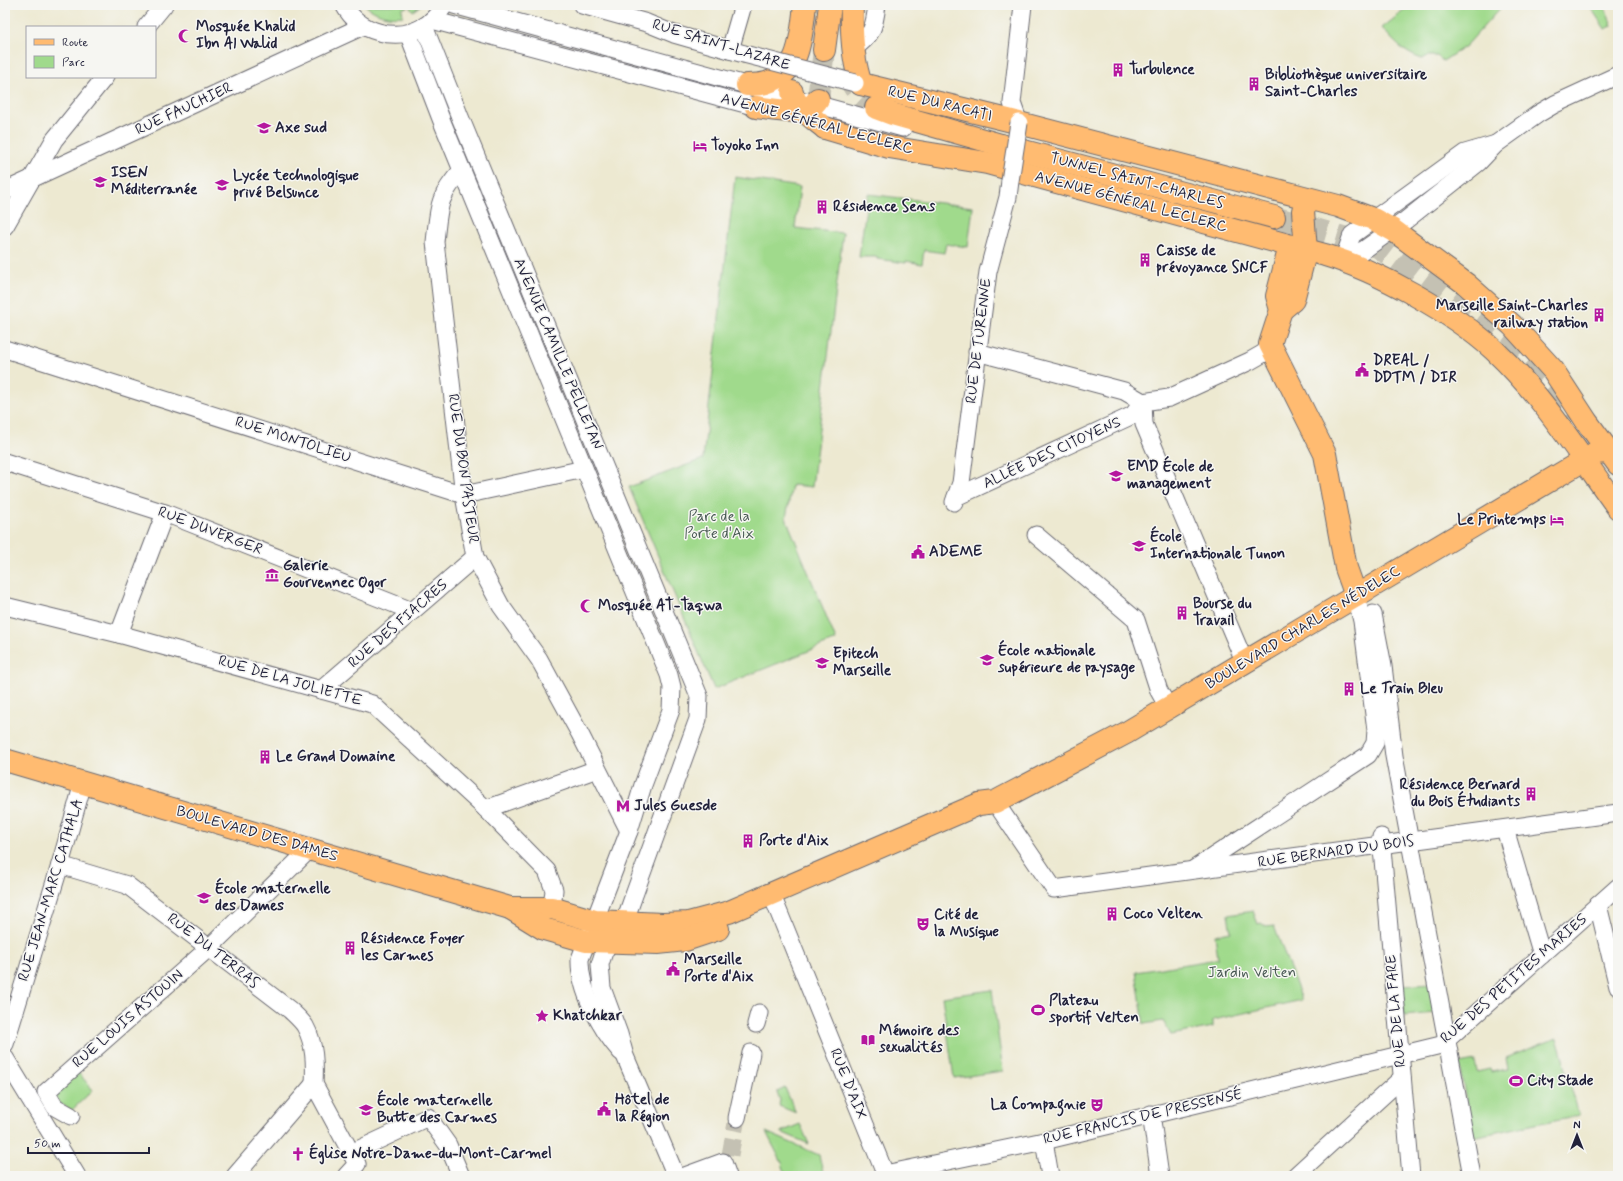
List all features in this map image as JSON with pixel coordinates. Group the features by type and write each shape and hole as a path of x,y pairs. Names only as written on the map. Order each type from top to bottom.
{"main road":[{"path":"747,85 766,83 778,77 793,64 798,52 805,5"},
{"path":"824,50 830,5"},
{"path":"852,5 853,49 858,83"},
{"name":"RUE DU RACATI","path":"858,83 1018,123"},
{"path":"756,107 788,111 804,101 825,128"},
{"name":"TUNNEL SAINT-CHARLES","path":"876,108 892,114 1001,145 1274,216"},
{"path":"1018,123 1338,206 1368,223 1393,230 1466,284 1512,325 1554,370 1587,422 1613,458"},
{"name":"AVENUE GÉNÉRAL LECLERC","path":"825,128 889,147 987,163 1343,261 1422,300 1454,320 1494,350 1519,376 1544,406 1618,508"},
{"path":"1306,198 1298,248 1293,300 1281,310 1270,344 1325,454 1346,568 1356,596"},
{"name":"BOULEVARD CHARLES NÉDELEC","path":"774,899 916,838 979,804 995,802 1126,733 1595,453 1613,458"},
{"name":"BOULEVARD DES DAMES","path":"5,760 510,908 544,929 586,942 685,940 740,921 774,899"},
{"name":"BOULEVARD DES DAMES","path":"510,908 552,908 594,921 621,923 688,923 774,899"}],"street":[{"path":"147,26 164,5"},
{"path":"344,5 348,12 363,26 376,32 392,35 408,33 428,23 445,5"},
{"name":"AVENUE GÉNÉRAL LECLERC","path":"454,5 960,142 1001,145"},
{"name":"RUE SAINT-LAZARE","path":"582,5 647,23 674,34 737,52 858,83"},
{"path":"737,52 743,5"},
{"path":"853,49 866,40 872,30 877,5"},
{"path":"1018,123 1012,103 1023,5"},
{"name":"AVENUE GÉNÉRAL LECLERC","path":"428,23 756,107 825,128"},
{"name":"AVENUE CAMILLE PELLETAN","path":"428,23 454,103 694,680 699,696 698,719 634,895 600,964 602,988 619,1034 625,1056"},
{"name":"RUE FAUCHIER","path":"5,191 363,26"},
{"name":"AVENUE CAMILLE PELLETAN","path":"408,33 462,170 584,469 670,675 672,687 671,710 643,785 629,831 580,959 580,967 584,983 594,1010 609,1039 625,1056"},
{"path":"1343,261 1365,249 1393,230 1479,162 1496,144 1524,124 1555,104 1618,75"},
{"path":"5,226 54,140 104,78"},
{"name":"RUE DE TURENNE","path":"955,500 961,484 988,272 1008,197 1018,123"},
{"path":"1343,261 1352,235 1465,153 1496,144"},
{"name":"RUE DU BON PASTEUR","path":"462,170 448,186 439,202 435,242 464,495 475,557 501,606 539,659 598,769 629,831"},
{"path":"977,352 1124,391 1143,402 1169,398 1244,364 1264,353 1270,344"},
{"name":"RUE MONTOLIEU","path":"5,349 464,495 584,469"},
{"path":"1143,402 1144,424 1245,663"},
{"name":"ALLÉE DES CITOYENS","path":"955,500 1133,415 1143,402"},
{"name":"RUE DUVERGER","path":"5,462 165,513 412,611"},
{"path":"119,634 165,513"},
{"path":"1036,535 1136,620 1159,691 1168,707"},
{"name":"RUE DES FIACRES","path":"321,690 475,557"},
{"path":"1190,871 1368,755 1375,743 1376,730 1362,621 1356,596"},
{"name":"RUE DE LA JOLIETTE","path":"5,606 119,634 372,704 486,809 547,871 554,890 552,908"},
{"path":"1373,614 1383,666 1394,756 1472,1176"},
{"path":"486,809 598,769"},
{"name":"RUE JEAN-MARC CATHALA","path":"5,1044 60,865 83,782"},
{"name":"RUE BERNARD DU BOIS","path":"995,802 1054,889 1190,871 1382,841 1410,842 1618,813"},
{"path":"1505,829 1542,955"},
{"name":"RUE DE LA FARE","path":"1382,841 1411,1176"},
{"name":"RUE LOUIS ASTOUIN","path":"71,1116 55,1107 46,1092 210,947 310,849"},
{"name":"RUE DU TERRAS","path":"60,865 127,885 210,947 290,1010 304,1025 312,1043 315,1060 314,1084"},
{"name":"RUE DES PETITES MARIES","path":"1400,1055 1441,1045 1618,887"},
{"name":"RUE D'AIX","path":"774,899 885,1175"},
{"path":"1598,905 1618,987"},
{"path":"737,1118 751,1053"},
{"name":"RUE FRANCIS DE PRESSENSÉ","path":"885,1175 1044,1140 1400,1055"},
{"path":"625,1056 676,1176"},
{"path":"7,1064 77,1176"},
{"path":"1295,1176 1402,1078"},
{"path":"235,1176 314,1084 352,1164 428,1117 448,1145 461,1176"},
{"path":"1151,1114 1160,1176"},
{"path":"1044,1140 1050,1176"},
{"path":"685,1176 727,1165"}],"green space":[{"path":"365,5 421,5 413,11 409,6 402,9 403,16 393,17 378,13"},
{"path":"1411,5 1503,5 1466,46 1443,61 1437,56 1428,56 1422,59 1410,54 1395,42 1382,28"},
{"path":"1589,5 1604,5 1612,26 1605,29"},
{"name":"Parc de la Porte d'Aix","path":"735,177 800,187 795,228 843,233 812,487 792,485 786,518 836,640 714,689 629,487 703,459"},
{"path":"868,194 973,207 968,247 946,244 944,253 924,250 922,264 906,261 906,263 877,259 877,257 859,257"},
{"name":"Jardin Velten","path":"1253,911 1258,924 1261,923 1266,927 1274,926 1302,1000 1213,1020 1213,1027 1171,1035 1163,1021 1144,1024 1136,972 1218,959 1215,935 1231,932 1228,915"},
{"path":"1430,984 1435,1013 1404,1016 1402,986"},
{"path":"992,990 1003,1071 954,1078 942,997"},
{"name":"City Stade","path":"1557,1038 1579,1115 1473,1137 1459,1064 1475,1061 1477,1072 1490,1069 1491,1072 1508,1069 1506,1058"},
{"path":"76,1070 93,1090 72,1110 59,1103 52,1090"},
{"path":"785,1088 796,1113 779,1106 780,1100 777,1092"},
{"path":"800,1124 809,1144 781,1132"},
{"path":"766,1132 819,1155 824,1176 786,1176 782,1163"}],"tunnel":[{"path":"818,99 824,50"},
{"path":"847,69 848,76 857,92 876,108"},
{"path":"1274,217 1378,247 1511,347 1576,416"},
{"path":"730,1155 737,1118"}],"place":[{"name":"Mosquée Khalid Ibn Al Walid","path":"185,36"},
{"name":"Turbulence","path":"1118,70"},
{"name":"Bibliothèque universitaire Saint-Charles","path":"1254,84"},
{"name":"Axe sud","path":"264,128"},
{"name":"Toyoko Inn","path":"700,146"},
{"name":"ISEN Méditerranée","path":"100,182"},
{"name":"Lycée technologique privé Belsunce","path":"222,185"},
{"name":"Résidence Sens","path":"822,207"},
{"name":"Caisse de prévoyance SNCF","path":"1145,260"},
{"name":"Marseille Saint-Charles railway station","path":"1599,315"},
{"name":"DREAL / DDTM / DIR","path":"1362,370"},
{"name":"EMD École de management","path":"1116,476"},
{"name":"Le Printemps","path":"1557,520"},
{"name":"École Internationale Tunon","path":"1139,546"},
{"name":"ADEME","path":"918,552"},
{"name":"Galerie Gourvennec Ogor","path":"272,575"},
{"name":"Mosquée AT-Taqwa","path":"587,606"},
{"name":"Bourse du Travail","path":"1182,613"},
{"name":"École nationale supérieure de paysage","path":"987,660"},
{"name":"Epitech Marseille","path":"822,663"},
{"name":"Le Train Bleu","path":"1349,689"},
{"name":"Le Grand Domaine","path":"265,757"},
{"name":"Résidence Bernard du Bois Étudiants","path":"1531,794"},
{"name":"Jules Guesde","path":"623,806"},
{"name":"Porte d'Aix","path":"748,841"},
{"name":"École maternelle des Dames","path":"204,898"},
{"name":"Coco Velten","path":"1112,914"},
{"name":"Cité de la Musique","path":"923,924"},
{"name":"Résidence Foyer les Carmes","path":"350,948"},
{"name":"Marseille Porte d'Aix","path":"673,969"},
{"name":"Plateau sportif Velten","path":"1038,1010"},
{"name":"Khatchkar","path":"542,1016"},
{"name":"Mémoire des sexualités","path":"868,1040"},
{"name":"City Stade","path":"1516,1081"},
{"name":"La Compagnie","path":"1097,1105"},
{"name":"Hôtel de la Région","path":"604,1109"},
{"name":"École maternelle Butte des Carmes","path":"366,1110"},
{"name":"Église Notre-Dame-du-Mont-Carmel","path":"298,1154"}]}
